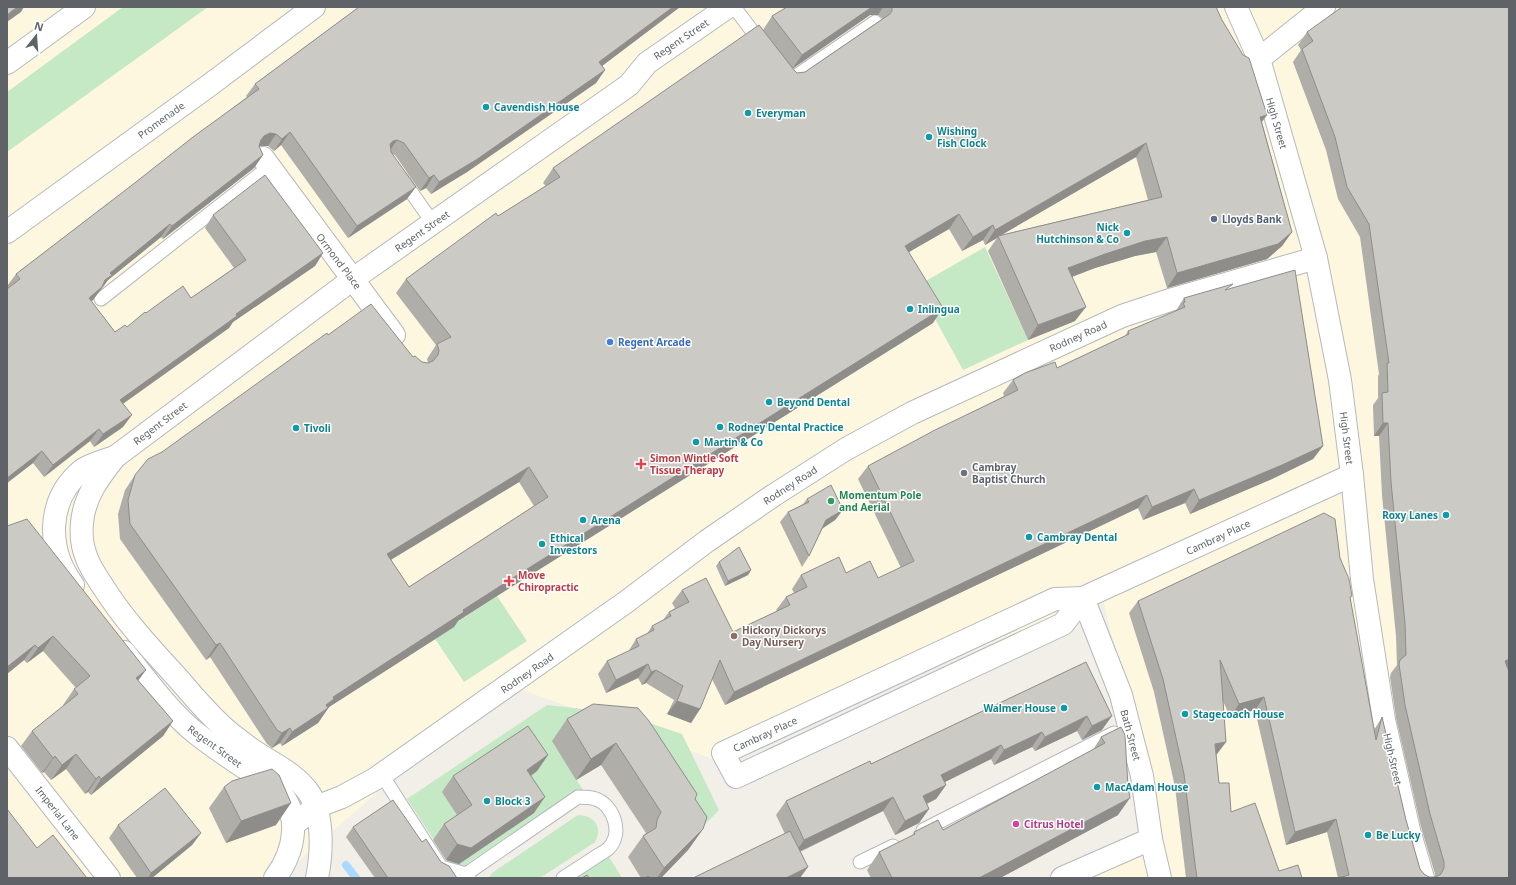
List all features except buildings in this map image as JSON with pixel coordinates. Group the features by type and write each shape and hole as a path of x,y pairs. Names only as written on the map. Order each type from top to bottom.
{"street":[{"path":"7,63 84,7"},
{"name":"Promenade","path":"7,232 211,84 314,7"},
{"name":"Regent Street","path":"85,601 66,576 58,560 54,542 55,518 58,507 64,493 82,470 115,457 353,280 629,84 647,63 728,7"},
{"name":"High Street","path":"1236,7 1259,59 1316,258 1340,380 1352,475 1362,579 1384,720 1409,830 1423,878"},
{"path":"1259,59 1324,7"},
{"name":"Ormond Place","path":"266,162 407,352"},
{"name":"Rodney Road","path":"294,824 316,807 342,797 382,775 620,606 707,541 774,495 846,449 912,413 1122,316 1173,299 1316,258"},
{"name":"Regent Street","path":"115,457 96,482 84,509 82,540 86,556 92,570 112,601 138,634 204,709 228,732 301,782 310,794 316,807"},
{"name":"Cambray Place","path":"1083,598 1063,624 736,778 723,753 1055,600 1083,598 1352,475"},
{"name":"Bath Street","path":"1083,598 1121,695 1142,776 1151,838 1160,878"},
{"name":"Regent Street","path":"113,638 181,720 197,734 240,765 275,786 284,796 290,808 294,824"},
{"name":"Imperial Lane","path":"7,748 109,878"},
{"path":"316,807 319,821 320,851 317,878"},
{"path":"275,878 288,856 294,824"},
{"path":"1062,878 1151,838"}],"lane":[{"path":"734,7 768,52"},
{"path":"781,69 790,80 875,22"},
{"path":"101,299 266,162"},
{"path":"393,166 433,223"},
{"path":"915,834 1110,735 1129,727"},
{"path":"382,775 442,867 468,876 578,797 596,799 611,811 615,820 616,830 614,840 609,848 563,878"},
{"path":"860,862 901,841"}],"shaded area":[{"path":"7,7 1509,7 1509,878 1063,878 1158,818 1102,597 713,759 503,683 279,878 7,878"}],"green space":[{"path":"123,7 208,7 7,152 7,92"},
{"path":"985,247 1028,340 963,370 917,286"},
{"path":"497,596 527,641 464,682 435,639 454,627 453,625"},
{"path":"547,705 620,713 682,734 719,810 692,838 634,743 553,741 584,792 575,792 463,866 456,865 448,861 407,799"},
{"path":"578,815 589,817 596,823 598,832 595,842 540,878 489,878 492,873"},
{"path":"609,857 622,878 575,878"}],"waterway":[{"path":"346,865 356,878"}],"place":[{"name":"Cavendish House","path":"486,107"},
{"name":"Everyman","path":"748,113"},
{"name":"Wishing Fish Clock","path":"929,137"},
{"name":"Lloyds Bank","path":"1214,219"},
{"name":"Nick Hutchinson & Co","path":"1127,233"},
{"name":"Inlingua","path":"910,309"},
{"name":"Regent Arcade","path":"610,342"},
{"name":"Beyond Dental","path":"769,402"},
{"name":"Rodney Dental Practice","path":"720,427"},
{"name":"Tivoli","path":"296,428"},
{"name":"Martin & Co","path":"696,442"},
{"name":"Simon Wintle Soft Tissue Therapy","path":"641,464"},
{"name":"Cambray Baptist Church","path":"964,473"},
{"name":"Momentum Pole and Aerial","path":"831,501"},
{"name":"Roxy Lanes","path":"1446,515"},
{"name":"Arena","path":"583,520"},
{"name":"Cambray Dental","path":"1029,537"},
{"name":"Ethical Investors","path":"542,544"},
{"name":"Move Chiropractic","path":"509,581"},
{"name":"Hickory Dickorys Day Nursery","path":"734,636"},
{"name":"Walmer House","path":"1064,708"},
{"name":"Stagecoach House","path":"1185,714"},
{"name":"MacAdam House","path":"1097,787"},
{"name":"Block 3","path":"487,801"},
{"name":"Citrus Hotel","path":"1016,824"},
{"name":"Be Lucky","path":"1368,835"}]}
